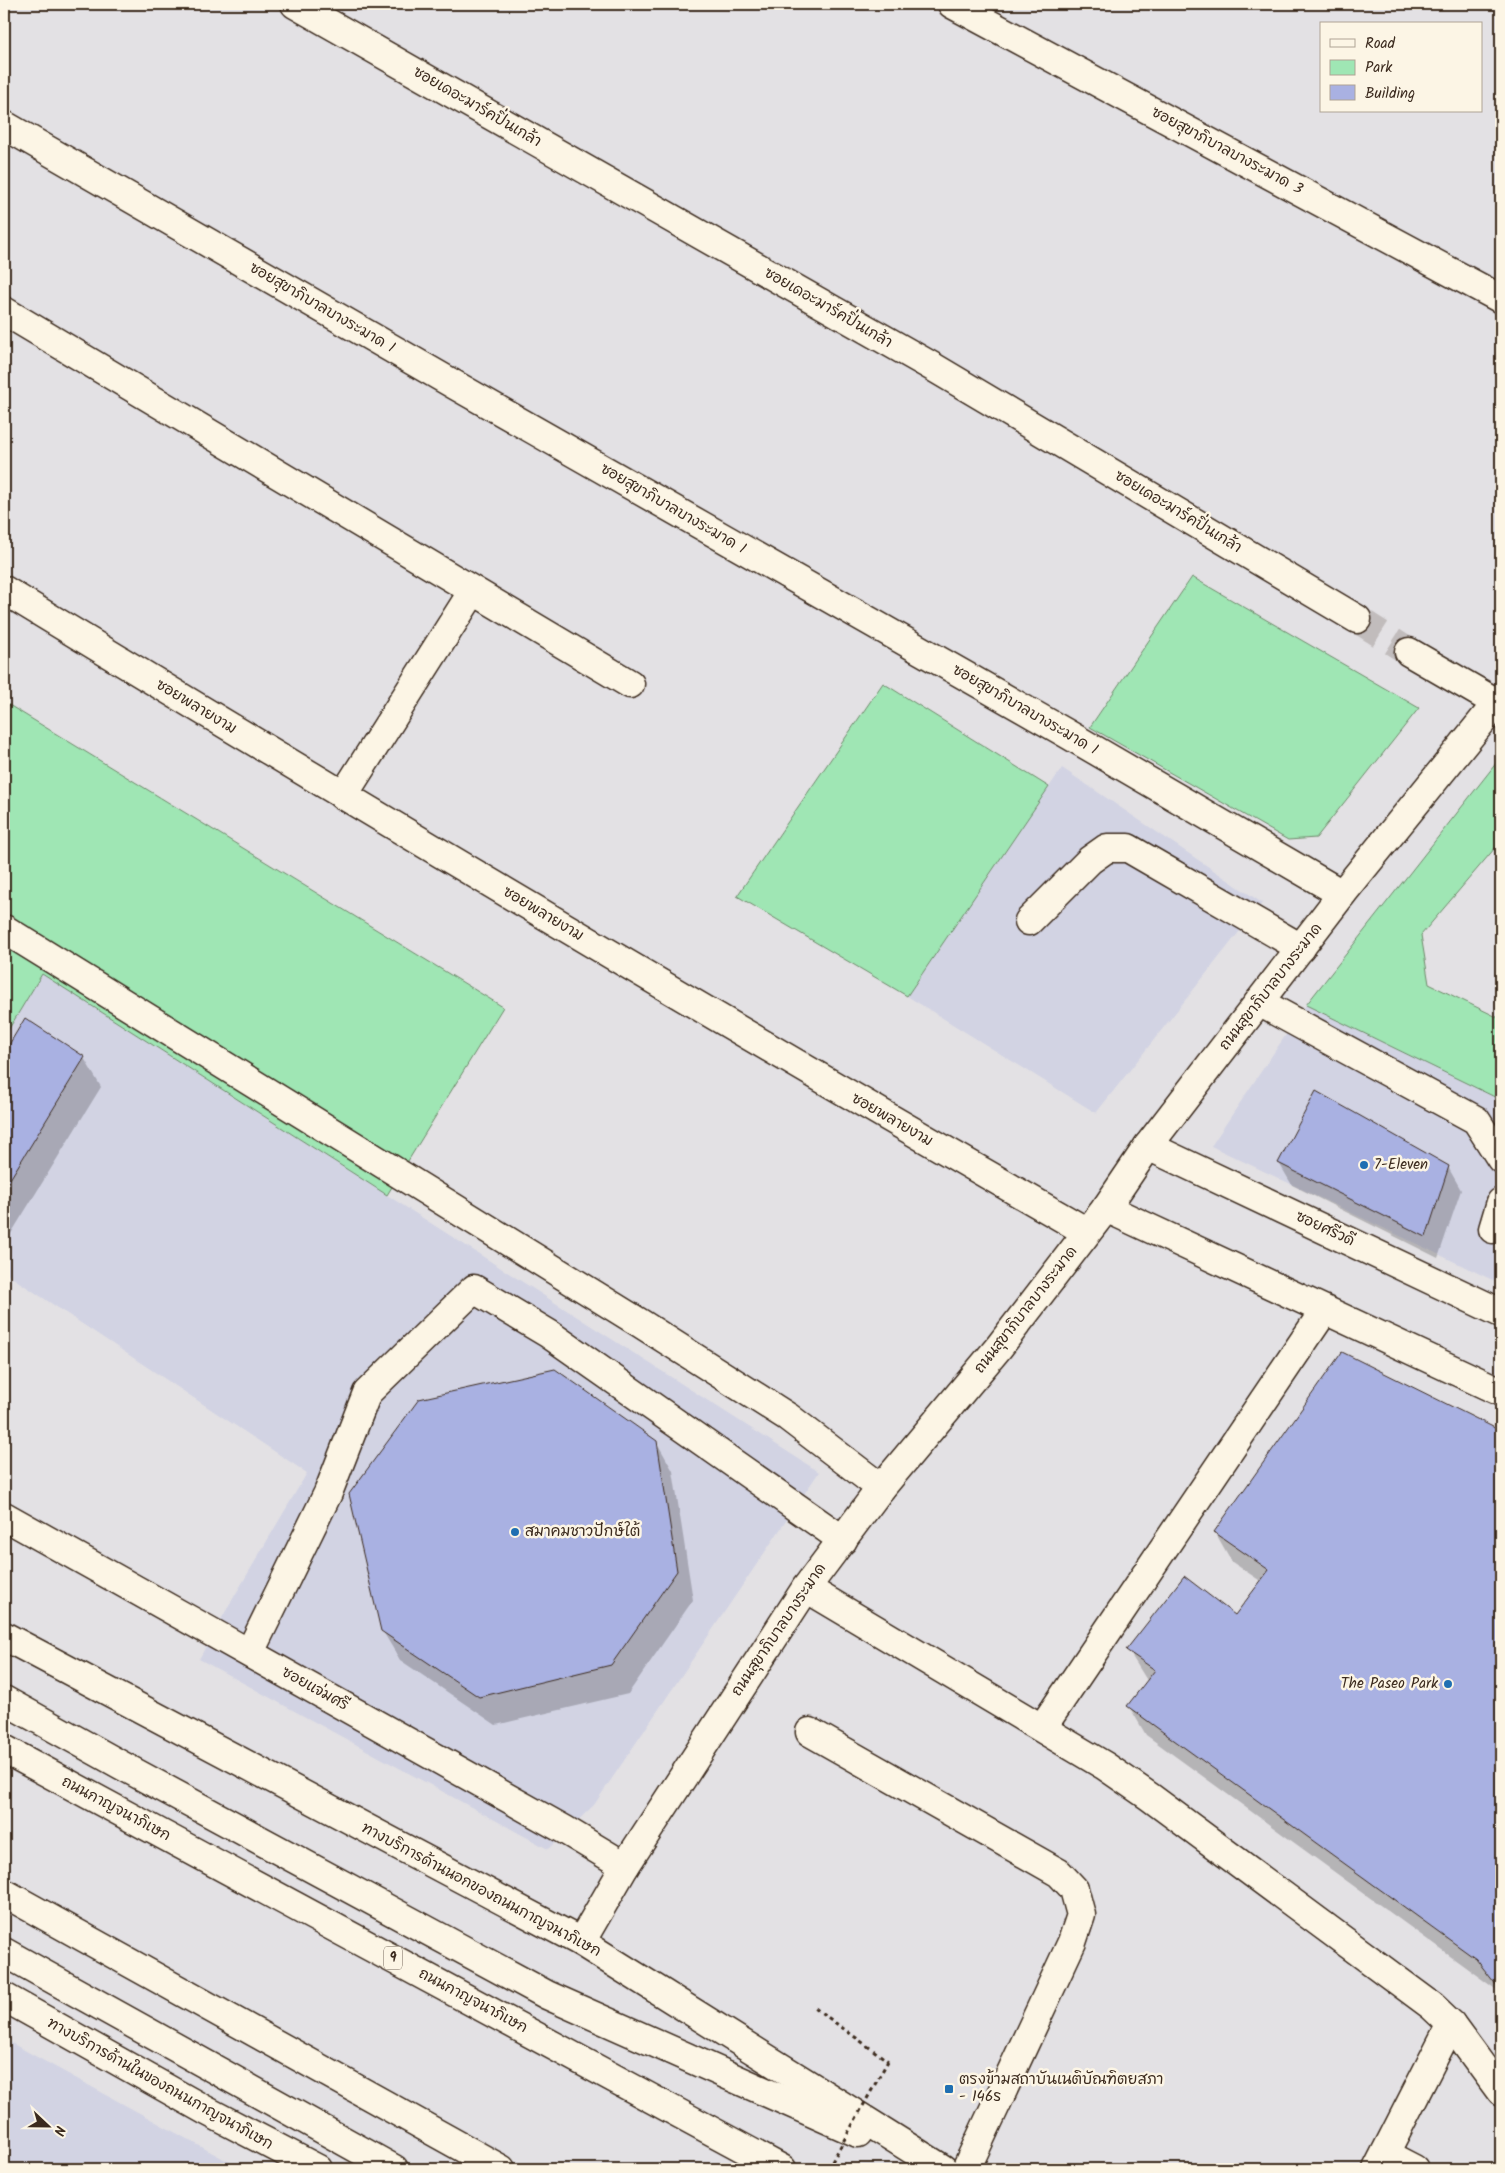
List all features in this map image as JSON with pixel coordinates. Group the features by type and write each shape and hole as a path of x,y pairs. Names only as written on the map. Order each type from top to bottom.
{"main road":[{"name":"ซอยเดอะมาร์คปิ่นเกล้า","path":"295,4 933,367 1357,619"},
{"name":"ซอยสุขาภิบาลบางระมาด 3","path":"952,4 1501,299"},
{"name":"ซอยสุขาภิบาลบางระมาด 1","path":"4,125 455,385 1056,727 1342,894"},
{"path":"4,311 427,561 472,591 630,684"},
{"name":"ซอยพลายงาม","path":"4,590 343,796 890,1119 1087,1232"},
{"path":"343,796 472,591"},
{"path":"1409,652 1499,700"},
{"name":"ถนนสุขาภิบาลบางระมาด","path":"581,1942 624,1866 806,1588 881,1488 999,1347 1106,1208 1148,1146 1342,894 1499,700"},
{"path":"1029,921 1090,860 1107,848 1128,848 1301,948"},
{"path":"4,930 656,1333 788,1417 881,1488"},
{"path":"1259,1002 1476,1120 1501,1159"},
{"name":"ซอยศรีวดี","path":"1148,1146 1501,1313"},
{"path":"1493,1229 1501,1202"},
{"path":"1106,1208 1501,1392"},
{"path":"250,1652 328,1493 367,1393 474,1289 550,1334 843,1540"},
{"path":"1042,1728 1324,1311"},
{"name":"ซอยแจ่มศรี","path":"4,1516 250,1652 556,1825 624,1866"},
{"path":"806,1588 1106,1766 1150,1797 1432,2006 1451,2024 1501,2092"},
{"name":"ทางบริการด้านนอกของถนนกาญจนาภิเษก","path":"4,1636 581,1942 942,2169"},
{"path":"4,1700 547,1995 942,2169"},
{"path":"810,1732 1060,1874 1074,1889 1081,1915 1072,1942 966,2169"},
{"name":"ถนนกาญจนาภิเษก","path":"4,1749 782,2169"},
{"path":"4,1893 501,2169"},
{"path":"9,1956 394,2169"},
{"name":"ทางบริการด้านในของถนนกาญจนาภิเษก","path":"4,1997 205,2110 318,2169"},
{"path":"1414,2169 1381,2161 1451,2024"}],"path":[{"path":"815,2008 888,2061 828,2169"}],"shaded area":[{"path":"1062,768 1262,903 1096,1113 907,996"},
{"path":"42,974 819,1472 594,1805 548,1849 199,1659 307,1473 4,1272 4,1037"},
{"path":"1306,1005 1501,1100 1501,1284 1211,1146"},
{"path":"4,2039 242,2169 4,2169"}],"green space":[{"path":"1192,577 1419,708 1316,838 1288,840 1090,727"},
{"path":"883,683 1049,787 907,996 737,896"},
{"path":"4,702 503,1007 387,1195 42,974 4,1037"},
{"path":"1501,757 1501,841 1421,935 1429,984 1501,1019 1501,1100 1306,1005"}],"building":[{"path":"25,1018 85,1057 4,1189 4,1053"},
{"name":"7-Eleven","path":"1316,1091 1449,1166 1426,1237 1278,1163"},
{"path":"1342,1352 1501,1431 1501,1991 1476,1959 1127,1706 1155,1670 1126,1650 1184,1576 1235,1615 1269,1570 1214,1532"},
{"name":"สมาคมชาวปักษ์ใต้","path":"555,1369 657,1441 677,1571 611,1665 479,1697 381,1631 349,1494 419,1399"}],"tunnel":[{"path":"1357,619 1409,652"}],"place":[{"name":"7-Eleven","path":"1364,1165"},
{"name":"สมาคมชาวปักษ์ใต้","path":"515,1532"},
{"name":"The Paseo Park","path":"1448,1684"},
{"name":"ตรงข้ามสถาบันเนติบัณฑิตยสภา - 146ร","path":"949,2089"}]}
